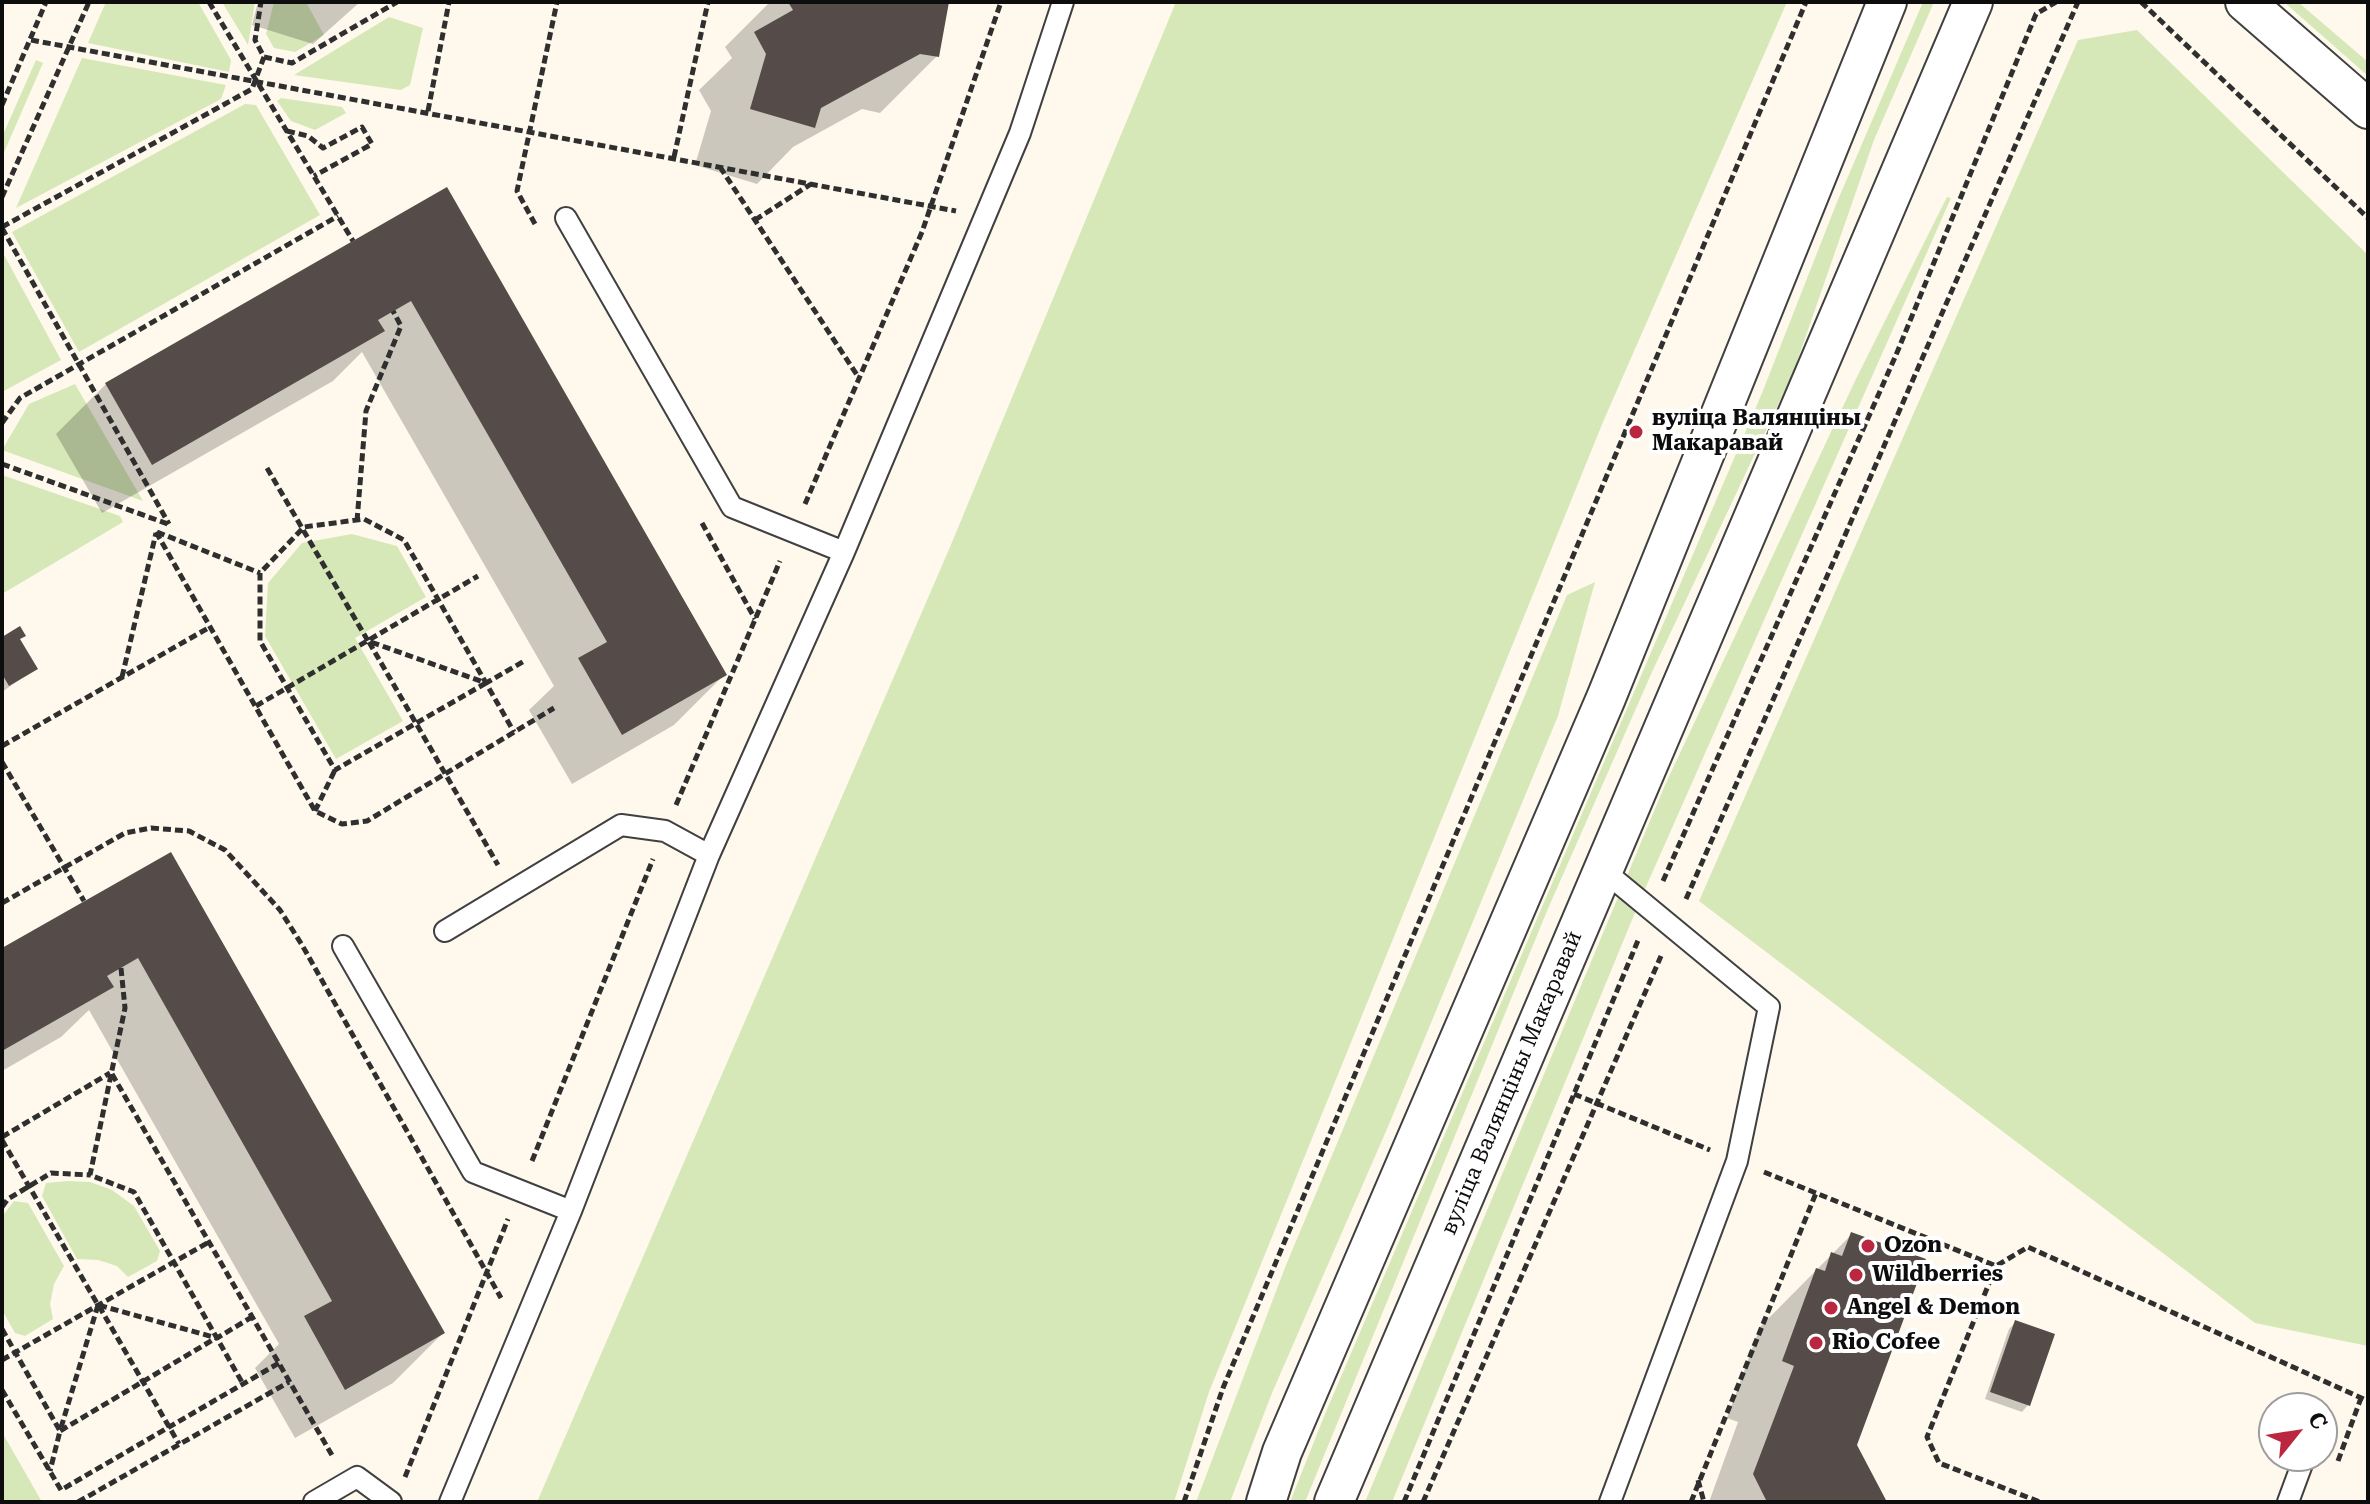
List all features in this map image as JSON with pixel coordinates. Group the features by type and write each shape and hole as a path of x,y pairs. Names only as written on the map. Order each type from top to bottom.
{"street":[{"path":"1266,1502 1282,1452 1612,684 1887,2"},
{"name":"вуліца Валянціны Макаравай","path":"1334,1502 1973,2"},
{"path":"2245,2 2368,109"}],"lane":[{"path":"450,1502 571,1211 709,855 844,552 1020,133 1063,2"},
{"path":"566,218 732,507 844,552"},
{"path":"445,931 621,825 665,831 709,855"},
{"path":"1603,870 1769,1007 1737,1161 1610,1502"},
{"path":"343,946 473,1172 571,1211"},
{"path":"2288,1502 2299,1472"},
{"path":"314,1502 357,1477 396,1495"}],"path":[{"path":"2,105 46,2"},
{"path":"2,197 89,2"},
{"path":"209,2 353,241"},
{"path":"2,464 169,524 2,227 252,89 264,57 255,40 261,2"},
{"path":"264,57 292,63 397,2"},
{"path":"428,111 449,2"},
{"path":"532,130 557,2"},
{"path":"674,157 707,2"},
{"path":"396,1495 665,831 931,206 1001,2"},
{"path":"1184,1502 1235,1360 1806,2"},
{"path":"1404,1502 1651,910 1896,355 2036,14 2056,2"},
{"path":"1423,1502 2078,2"},
{"path":"2141,2 2368,218"},
{"path":"31,40 931,206"},
{"path":"286,131 308,136 323,148 362,127 372,144 314,176"},
{"path":"719,166 859,378"},
{"path":"755,220 812,183"},
{"path":"2,423 20,398 338,216"},
{"path":"357,521 366,411 401,326 393,311"},
{"path":"267,468 512,890"},
{"path":"335,770 260,641 260,573 304,527 364,519 404,540 514,732"},
{"path":"156,532 260,573"},
{"path":"156,532 315,811 342,824 367,821 554,708"},
{"path":"122,677 156,532"},
{"path":"256,706 478,576"},
{"path":"2,746 210,627"},
{"path":"368,641 486,683"},
{"path":"315,811 335,770 526,660"},
{"path":"2,762 84,901"},
{"path":"2,903 125,833 151,828 189,831 225,850 262,888 302,945 521,1331"},
{"path":"90,1175 125,1008 121,968"},
{"path":"111,1073 2,1138 179,1444"},
{"path":"111,1073 347,1482"},
{"path":"1574,1094 1996,1266"},
{"path":"2,1207 51,1173 90,1175 134,1192 243,1384"},
{"path":"1691,1502 1816,1193"},
{"path":"2,1360 209,1242"},
{"path":"2040,1502 1939,1463 1927,1437 1996,1266 2028,1247 2365,1400 2338,1463"},
{"path":"98,1305 217,1338"},
{"path":"50,1472 98,1305"},
{"path":"60,1431 252,1317"},
{"path":"2,1329 60,1431"},
{"path":"2,1390 61,1490 279,1363"},
{"path":"78,1502 289,1382"},
{"path":"1698,1479 1704,1502"}],"green space":[{"path":"106,2 198,2 231,60 229,72 88,43"},
{"path":"222,2 255,2 248,45"},
{"path":"274,2 306,2 324,35 295,52 274,48 266,34"},
{"path":"1176,2 1787,2 1603,422 1209,1392 1174,1502 537,1502 950,547"},
{"path":"1923,2 1934,2 1874,140 1793,373 1652,672 1547,911 1305,1502 1290,1502 1762,393 1837,202"},
{"path":"2284,2 2298,2 2368,62 2368,76"},
{"path":"389,17 423,28 410,85 401,90 294,75"},
{"path":"2137,30 2368,255 2368,1346 2255,1323 1699,901 2078,40"},
{"path":"82,58 226,85 221,99 16,208"},
{"path":"36,60 43,63 2,157 2,137"},
{"path":"281,98 342,107 346,113 315,130 291,121 277,101"},
{"path":"245,104 256,105 320,215 79,352 12,232"},
{"path":"1947,197 1951,198 1641,898 1392,1502 1365,1502 1665,785 1854,383"},
{"path":"2,251 61,360 2,392"},
{"path":"75,384 143,501 2,450 29,404"},
{"path":"2,475 120,516 123,522 2,594"},
{"path":"352,534 397,546 426,597 355,638 403,721 336,759 265,636 268,583 302,543"},
{"path":"1595,582 1558,716 1390,1122 1272,1393 1230,1502 1196,1502 1286,1265 1567,595"},
{"path":"90,1182 112,1190 134,1206 160,1251 157,1261 128,1277 117,1266 98,1260 77,1259 42,1196 46,1183"},
{"path":"14,1201 28,1203 64,1266 54,1284 50,1304 53,1319 25,1336 15,1333 2,1310 2,1217"},
{"path":"2,1432 42,1502 2,1502"}],"building":[{"path":"788,2 949,2 939,57 920,54 821,108 815,128 750,109 766,54 754,32 793,10"},
{"path":"447,187 727,675 622,735 578,658 607,642 411,301 378,320 385,331 152,465 105,383"},
{"path":"20,626 26,636 20,639 38,669 9,686 2,674 2,637"},
{"path":"171,852 445,1333 345,1390 304,1316 332,1301 138,958 107,976 114,987 2,1051 2,948"},
{"path":"1851,1232 1926,1259 1857,1445 1887,1502 1767,1502 1753,1474 1794,1366 1782,1361 1816,1268 1825,1271 1831,1252 1842,1256"},
{"path":"2015,1320 2055,1334 2030,1406 1990,1392"}],"place":[{"name":"вуліца Валянціны Макаравай","path":"1636,432"},
{"name":"Ozon","path":"1868,1246"},
{"name":"Wildberries","path":"1856,1275"},
{"name":"Angel & Demon","path":"1831,1308"},
{"name":"Rio Cofee","path":"1816,1343"}]}
